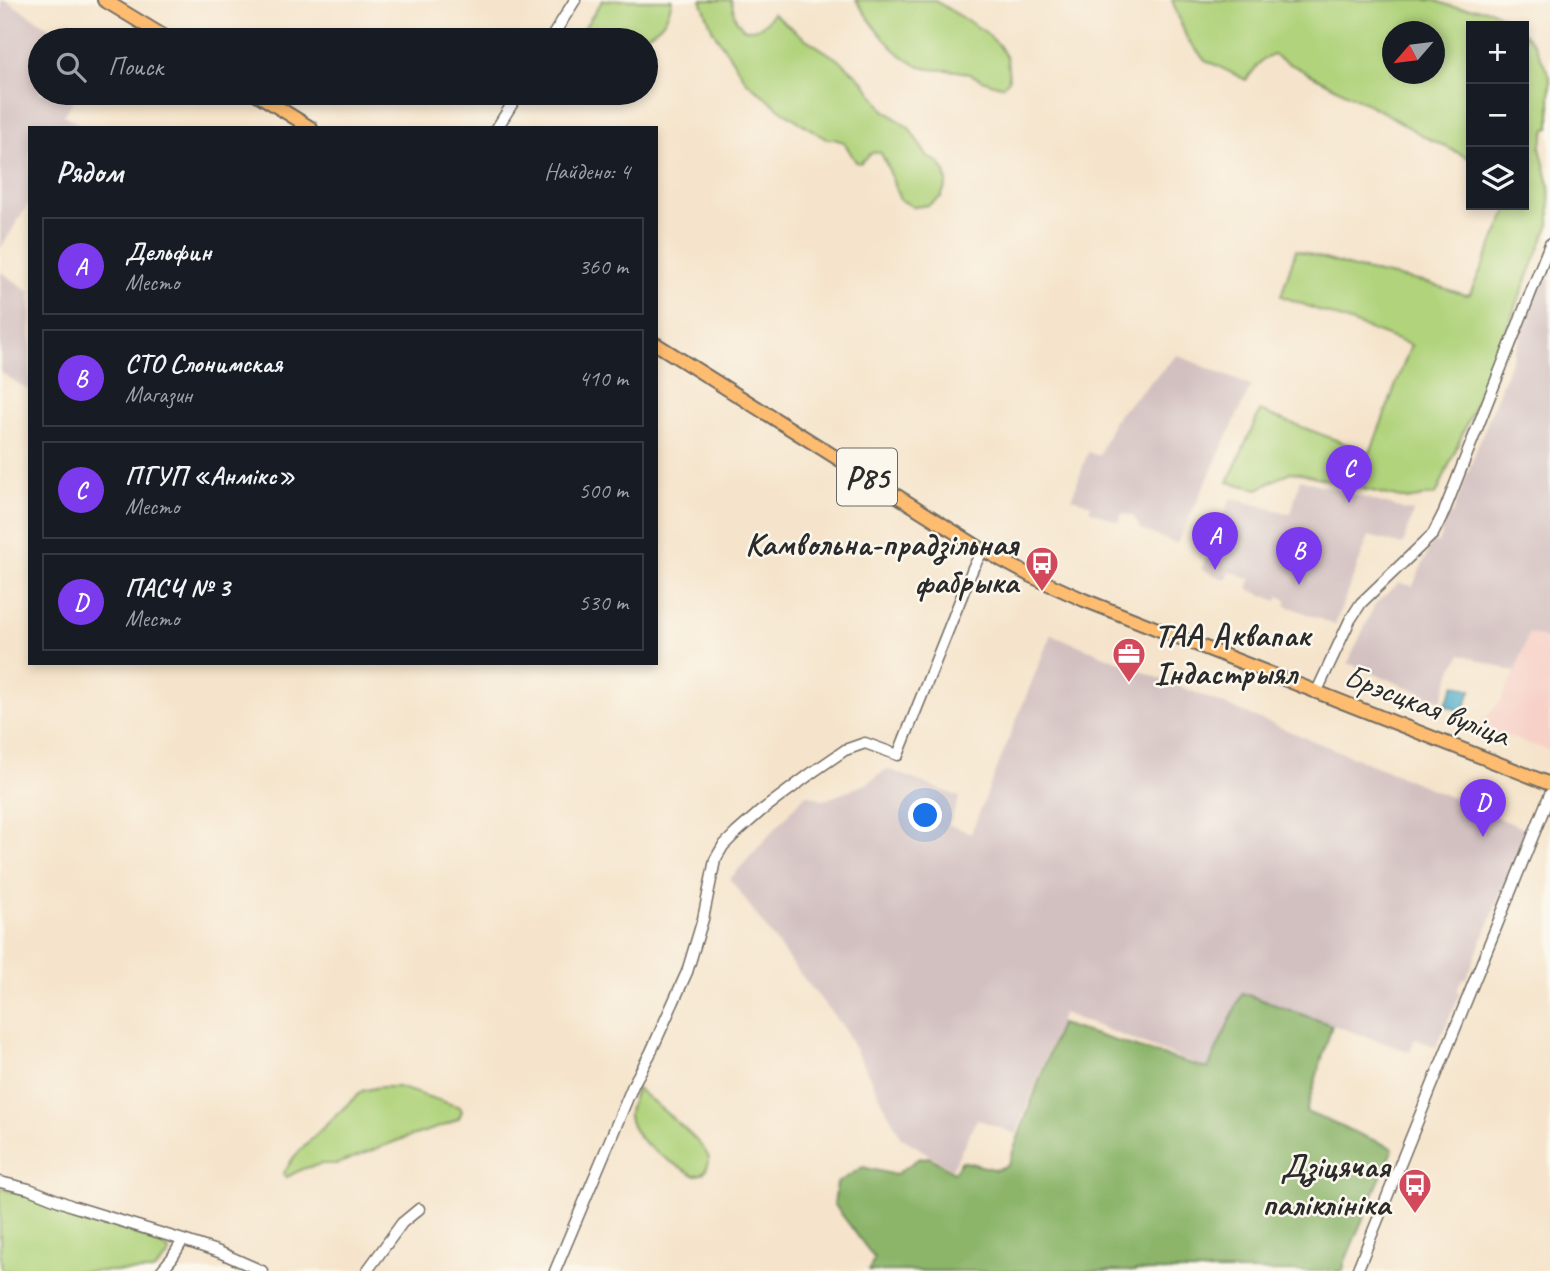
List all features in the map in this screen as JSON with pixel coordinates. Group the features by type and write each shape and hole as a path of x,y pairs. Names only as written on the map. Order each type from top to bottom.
{"main road":[{"path":"104,0 150,28"},
{"path":"275,105 308,126"},
{"name":"Брэсцкая вуліца","path":"658,345 983,550 1033,578 1550,784"}],"street":[{"path":"558,28 575,0"},
{"path":"498,126 511,105"},
{"path":"1316,693 1350,620 1361,603 1433,534 1550,244"},
{"path":"555,1271 634,1083 687,972 703,919 715,860 723,846 761,811 845,750 865,743 898,755 973,568 983,550"},
{"path":"1357,1271 1550,794"},
{"path":"0,1182 29,1189 72,1206 219,1252 259,1271"},
{"path":"367,1271 402,1223 419,1209"},
{"path":"161,1271 173,1258 183,1240"}],"shaded area":[{"path":"1,0 5,0 50,28 28,28 28,105 70,105 64,115 78,123 76,126 28,126 28,204 0,249"},
{"path":"1550,261 1550,640 1529,633 1515,672 1461,654 1441,701 1348,663 1375,604 1399,583 1413,586 1432,542 1438,542 1440,539 1445,517 1452,515"},
{"path":"3,273 28,291 28,390 0,372 0,274"},
{"path":"1177,355 1251,386 1177,544 1142,530 1133,516 1122,513 1119,522 1089,510 1091,505 1072,498 1088,452 1099,456 1114,420"},
{"path":"1300,479 1413,512 1403,545 1369,536 1335,625 1285,605 1287,600 1279,596 1277,601 1248,589 1251,579 1230,571 1226,580 1201,569 1231,498 1291,514"},
{"path":"1529,633 1550,640 1550,751 1477,726 1499,703 1515,672"},
{"path":"1051,634 1527,830 1467,977 1461,981 1458,988 1459,996 1436,1047 1415,1039 1410,1052 1242,993 1209,1069 1063,1013 1016,1134 977,1119 952,1169 901,1137 844,1028 789,960 730,879 806,794 825,800 866,784 887,769 960,797 949,825 971,833"}],"green space":[{"path":"603,0 672,0 667,16 656,28 584,28"},
{"path":"701,0 731,0 736,20 744,29 761,26 772,13 842,62 864,82 884,110 909,128 927,156 939,163 945,171 947,183 941,197 928,205 915,207 900,200 880,152 872,153 860,163 856,162 844,142 826,139 781,110 747,82 713,31"},
{"path":"856,0 934,0 984,31 999,45 1007,58 1009,80 1003,86 997,85 962,72 930,69 915,64 895,50"},
{"path":"1172,0 1433,0 1453,7 1492,10 1508,21 1466,21 1466,157 1273,55 1262,60 1246,80 1205,60 1187,39"},
{"path":"1529,38 1550,76 1550,128 1546,129 1540,147 1549,185 1550,222 1437,493 1408,500 1290,472 1258,489 1228,482 1260,411 1370,453 1411,345 1281,296 1296,250 1354,268 1470,294 1508,210 1529,210"},
{"path":"1242,993 1332,1025 1306,1112 1393,1148 1343,1271 869,1271 874,1258 834,1204 837,1183 863,1167 895,1175 918,1159 929,1157 954,1172 962,1161 996,1170 1008,1165 1060,1024 1208,1069"},
{"path":"398,1087 460,1107 462,1111 459,1118 446,1125 337,1164 322,1164 302,1169 287,1177 284,1175 293,1158 352,1100 362,1091"},
{"path":"636,1089 696,1140 708,1156 708,1166 703,1173 694,1175 655,1151 638,1135 629,1116"},
{"path":"0,1188 160,1243 169,1250 168,1256 153,1271 2,1271"}],"water":[{"path":"1455,684 1471,690 1463,712 1445,705"}],"place":[{"name":"ПГУП «Анмікс»","path":"1349,503"},
{"name":"Дельфин","path":"1215,570"},
{"name":"СТО Слонимская","path":"1299,585"},
{"name":"Камвольна-прадзільная фабрыка","path":"1042,593"},
{"name":"ТАА Аквапак Індастрыял","path":"1129,684"},
{"name":"ПАСЧ № 3","path":"1483,837"},
{"name":"Дзіцячая паліклініка","path":"1415,1215"}]}
